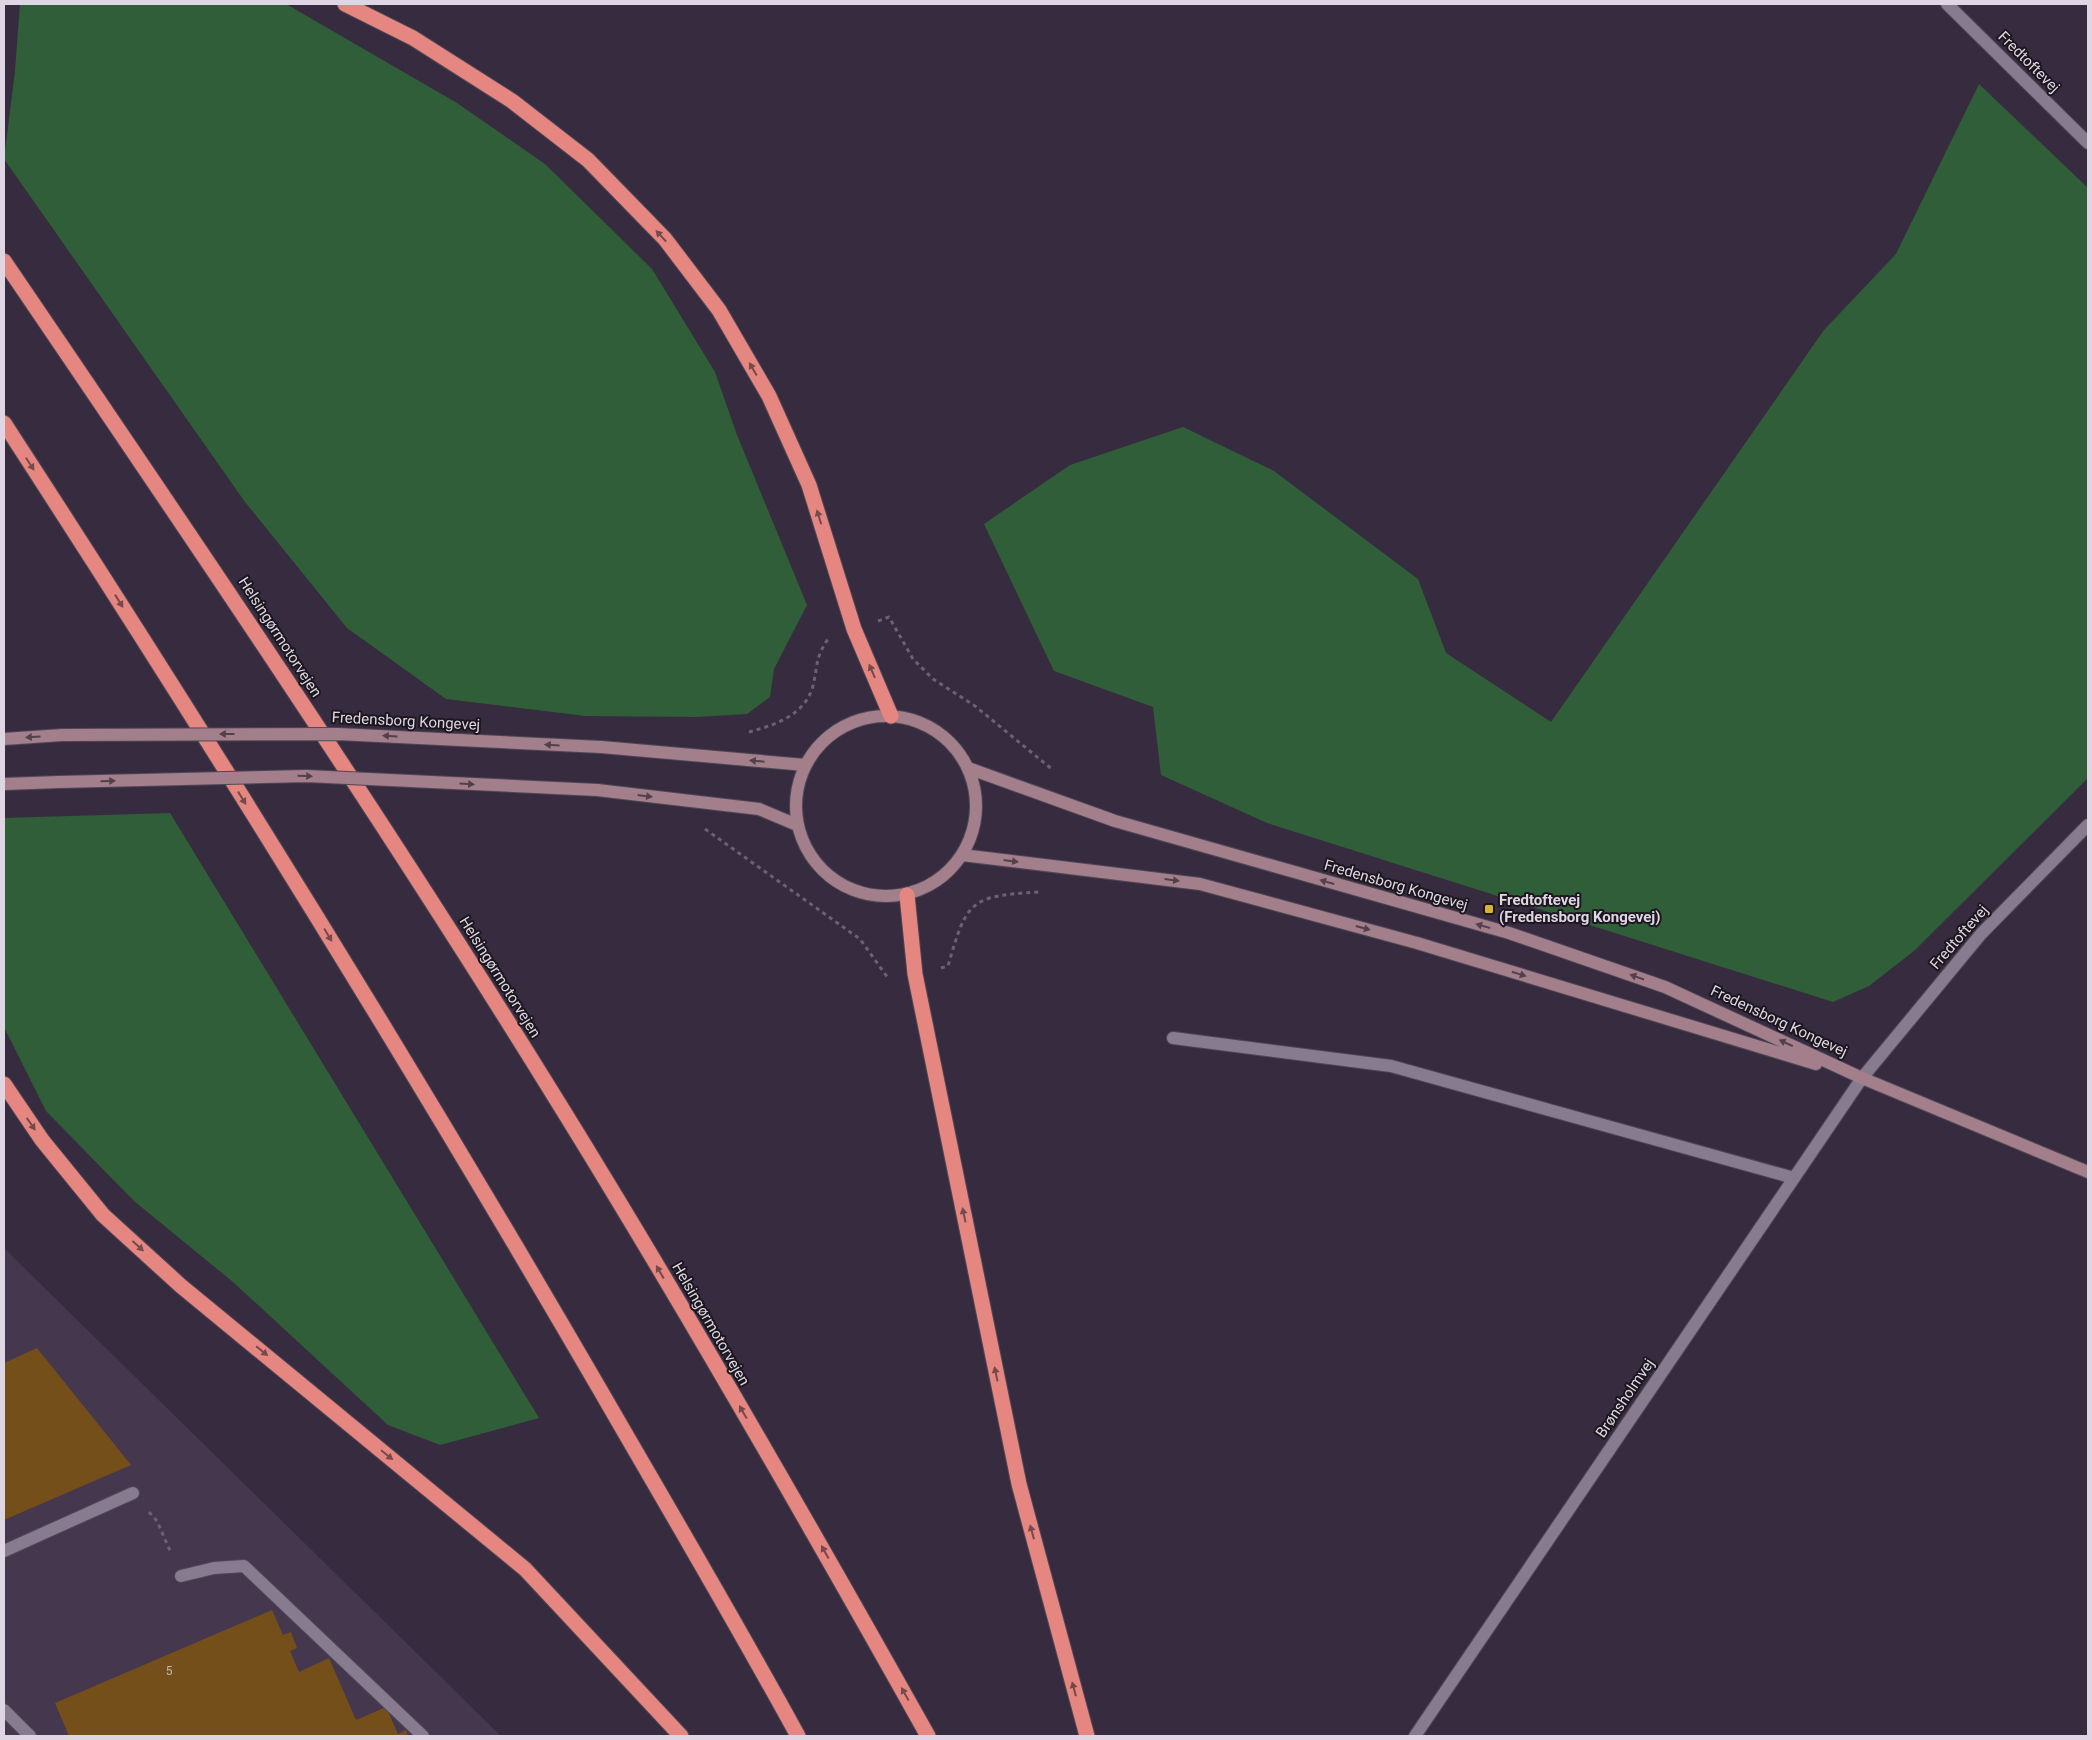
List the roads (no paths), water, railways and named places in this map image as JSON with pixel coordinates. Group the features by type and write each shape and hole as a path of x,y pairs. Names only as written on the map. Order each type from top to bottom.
{"highway":[{"path":"345,4 413,38 512,101 588,160 665,239 719,310 769,396 809,485 854,629 891,716"},
{"name":"Helsingørmotorvejen","path":"4,261 192,536 384,826 482,981 664,1278 811,1527 928,1736"},
{"path":"4,423 112,590 297,885 495,1210 741,1632 798,1736"},
{"path":"907,895 915,974 1019,1484 1087,1736"},
{"path":"4,1084 42,1140 103,1214 182,1286 525,1569 681,1736"}],"street":[{"name":"Fredtoftevej","path":"1947,4 2088,142"},
{"path":"891,716 915,720 937,731 955,748 968,768 976,797 974,827 962,855 941,877 929,886 907,895 878,897 850,890 826,875 807,852 797,825 796,794 805,765 820,744 841,728 865,718 891,716"},
{"name":"Fredensborg Kongevej","path":"4,739 62,736 338,734 600,747 805,765"},
{"name":"Fredensborg Kongevej","path":"968,768 1115,821 1509,934 1665,987 1862,1078 2088,1172"},
{"path":"4,784 306,776 597,790 759,809 797,825"},
{"name":"Fredtoftevej","path":"1862,1078 1981,934 2088,825"},
{"name":"Fredensborg Kongevej","path":"962,855 1200,884 1416,943 1862,1078"},
{"path":"1173,1038 1391,1066 1794,1178"},
{"name":"Brønsholmvej","path":"1415,1736 1862,1078"},
{"path":"4,1551 133,1492"},
{"path":"181,1576 214,1568 244,1566 423,1736"},
{"path":"4,1710 30,1736"}],"place":[{"name":"Fredtoftevej (Fredensborg Kongevej)","path":"1489,909"}]}
